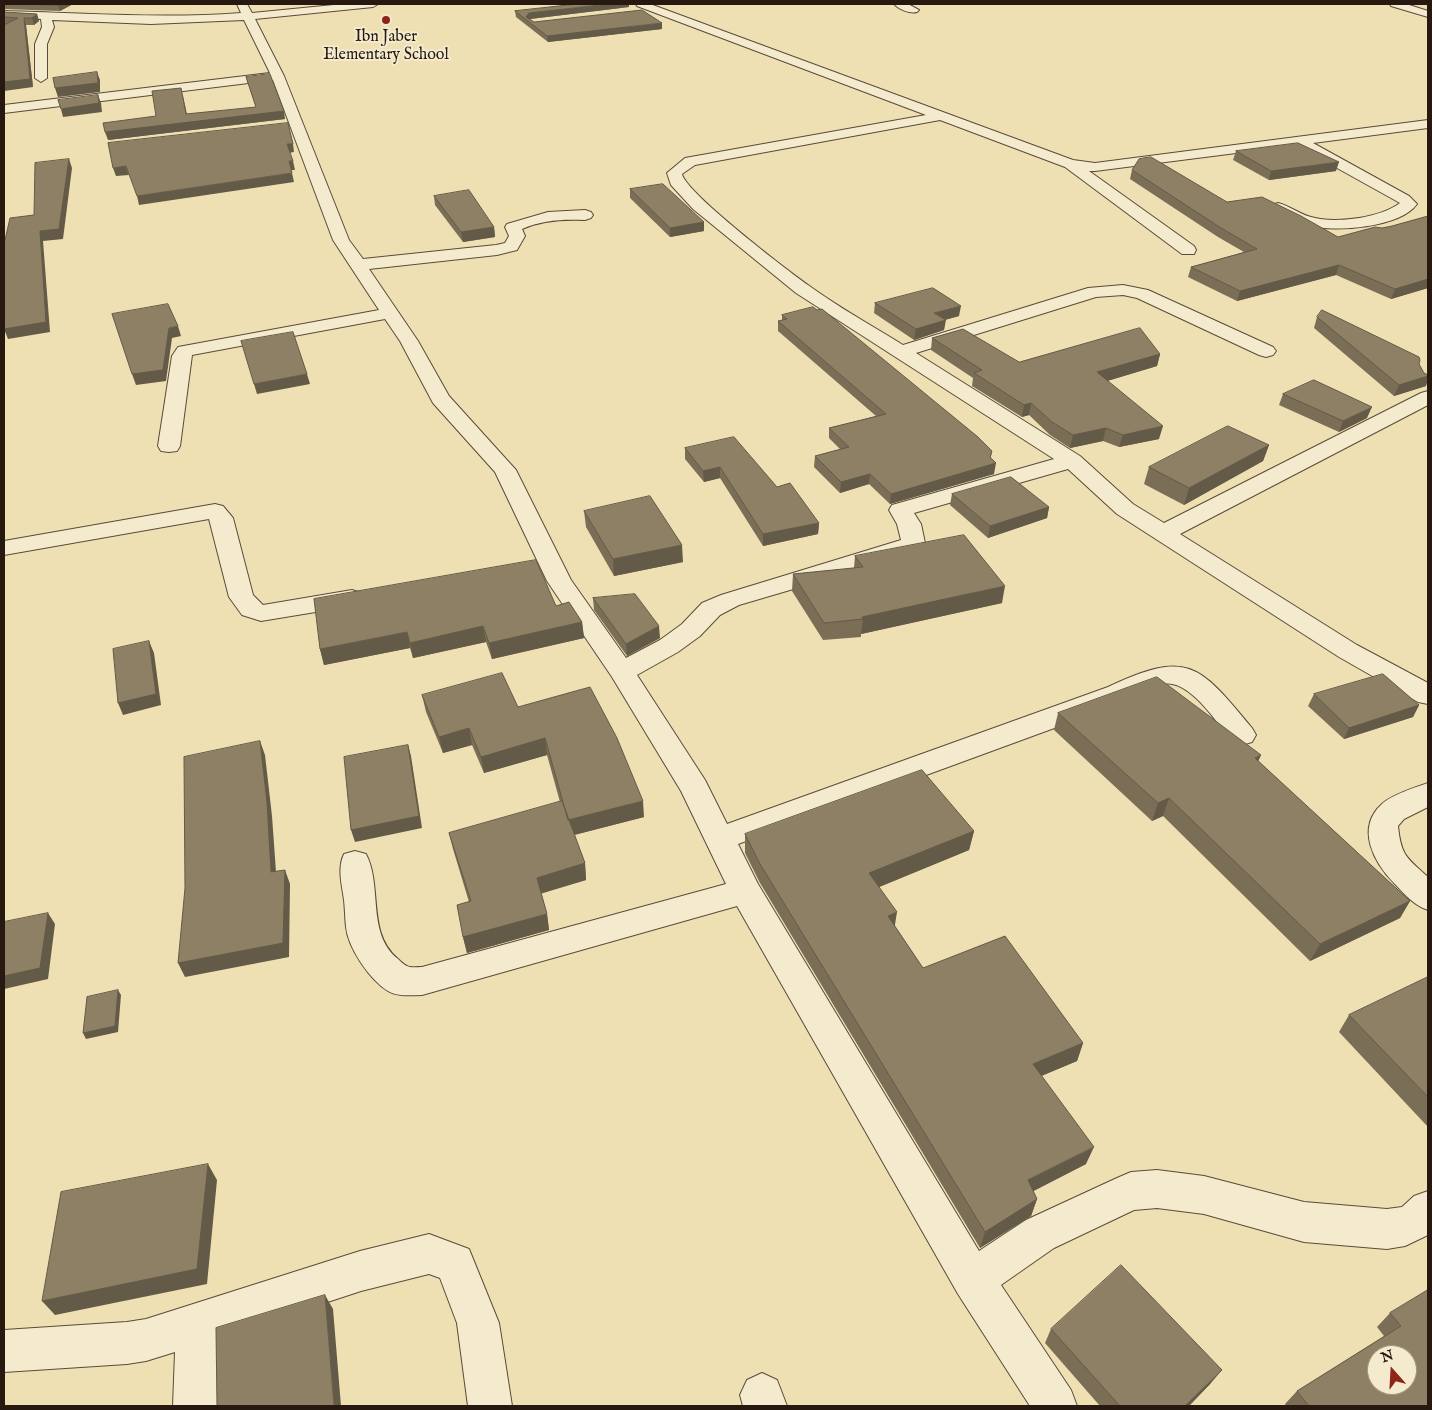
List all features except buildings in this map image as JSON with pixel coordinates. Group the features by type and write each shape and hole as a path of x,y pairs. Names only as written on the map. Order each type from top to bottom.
{"street":[{"path":"4,14 145,20 245,10 374,4"},
{"path":"642,4 1070,164 1188,250"},
{"path":"899,4 913,10"},
{"path":"1395,4 1428,14"},
{"path":"245,10 278,76 292,125 342,240 409,341 440,399 505,470 541,566 559,581 622,672 696,788 745,892 973,1279 1055,1406"},
{"path":"629,13 658,10"},
{"path":"41,78 44,31 48,27 46,22 48,16"},
{"path":"4,109 278,76"},
{"path":"942,116 690,161 674,173 676,182 699,206 802,289 1072,461 1125,509 1348,651 1428,695"},
{"path":"1070,164 1094,166 1428,124"},
{"path":"1263,200 1298,218 1325,223 1376,218 1402,211 1408,204 1298,141"},
{"path":"358,265 497,250 511,246 517,236 513,227 527,220 541,216 585,215"},
{"path":"902,352 1094,292 1123,290 1142,294 1266,351"},
{"path":"170,446 182,356 185,351 390,313"},
{"path":"1164,534 1428,397"},
{"path":"622,672 669,646 691,630 711,609 730,600 832,570 900,547 914,548 909,524 900,510 1072,461"},
{"path":"4,548 215,511 221,518 241,597 251,609 261,613 378,593"},
{"path":"721,838 1118,694 1152,677 1173,673 1196,682 1242,735"},
{"path":"1428,794 1393,811 1383,824 1385,847 1396,866 1428,898"},
{"path":"355,863 362,912 362,928 381,965 400,981 422,981 745,892"},
{"path":"973,1279 1040,1234 1131,1191 1157,1189 1204,1195 1304,1222 1388,1229 1406,1226 1421,1218 1428,1210"},
{"path":"4,1351 127,1344 146,1340 360,1271 429,1254 455,1263 478,1323 490,1406"},
{"path":"195,1406 197,1324"}],"place":[{"name":"Ibn Jaber Elementary School","path":"386,20"}]}
